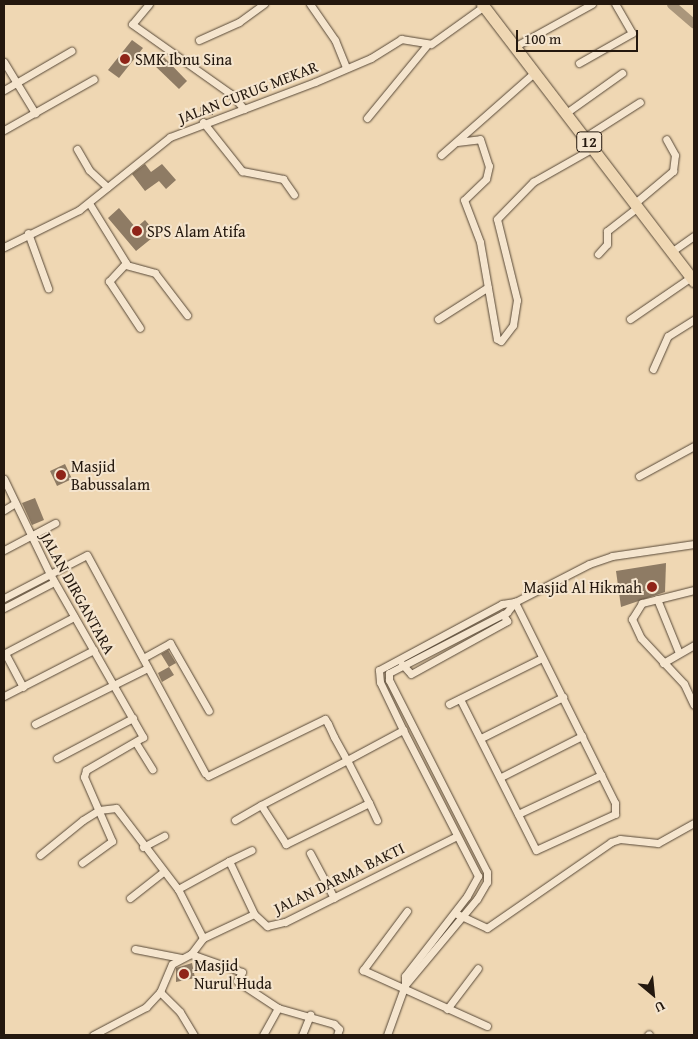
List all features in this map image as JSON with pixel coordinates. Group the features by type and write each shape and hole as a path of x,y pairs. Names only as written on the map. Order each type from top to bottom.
{"main road":[{"name":"12","path":"483,5 693,279"}],"street":[{"path":"149,4 132,24 231,94 244,109"},
{"path":"199,40 239,22 264,4"},
{"path":"310,4 335,40 346,68"},
{"path":"514,47 592,4"},
{"path":"579,63 632,33 615,4"},
{"path":"367,118 427,44 483,5"},
{"name":"JALAN CURUG MEKAR","path":"4,247 89,203 170,137 203,122 244,109 346,68 401,39 427,44"},
{"path":"4,90 71,51"},
{"path":"4,62 15,84 34,113"},
{"path":"441,155 534,73"},
{"path":"566,113 622,73"},
{"path":"4,130 94,79"},
{"path":"585,137 640,102"},
{"path":"203,122 242,171 283,179 294,195"},
{"path":"457,142 480,139 489,166 486,179 464,200 480,242 497,339 502,341 513,325 517,300 497,219 533,182 593,148"},
{"path":"598,254 607,244 608,231 673,171 675,155 666,139"},
{"path":"77,149 88,170 107,187"},
{"path":"89,203 126,265 156,273 187,315"},
{"path":"28,233 48,288"},
{"path":"671,252 694,236"},
{"path":"126,265 109,281 140,328"},
{"path":"630,319 693,279"},
{"path":"438,319 488,287"},
{"path":"653,369 668,336 694,320"},
{"path":"639,476 694,446"},
{"name":"JALAN DIRGANTARA","path":"4,479 30,536 54,582 133,718"},
{"path":"4,510 15,503"},
{"path":"4,550 55,523"},
{"path":"387,1035 404,987 405,976 478,876 380,682 381,668 502,604 515,602 612,556 694,544"},
{"name":"JALAN DIRGANTARA","path":"50,574 87,555 206,775 322,719 328,724 347,760"},
{"path":"4,598 50,574"},
{"path":"4,608 54,582"},
{"path":"694,590 657,599 638,606 632,619 634,629 684,684 694,705"},
{"path":"657,599 679,653"},
{"path":"404,987 484,889 487,872 440,774 388,680 391,670 503,614 515,602"},
{"path":"460,699 518,814 539,851 593,826 617,810 515,602"},
{"path":"402,664 410,674 507,621 503,614"},
{"path":"23,687 5,653 74,617"},
{"path":"142,658 170,643 208,710"},
{"path":"663,663 694,645"},
{"path":"4,696 94,650"},
{"path":"449,704 542,658"},
{"path":"36,724 148,668"},
{"path":"481,738 563,697"},
{"path":"58,758 133,718 143,737 136,743 86,770 84,777 112,841 82,864"},
{"path":"235,820 403,730"},
{"path":"500,777 582,736"},
{"path":"136,743 152,769"},
{"path":"347,760 377,820"},
{"path":"429,780 440,774"},
{"path":"518,814 601,775"},
{"path":"261,805 286,844 369,803"},
{"path":"40,854 62,840 63,834 99,810 116,808 125,817 143,847 178,889 203,938 191,954 180,958 172,964 160,992 137,1014 93,1035"},
{"path":"454,911 488,928 611,842 620,839 658,843 694,823"},
{"path":"143,847 164,836"},
{"name":"JALAN DARMA BAKTI","path":"203,938 254,914 267,926 279,924 457,836"},
{"path":"178,889 252,850"},
{"path":"310,853 334,898"},
{"path":"229,861 254,914"},
{"path":"130,898 163,872"},
{"path":"407,911 363,970 487,1026"},
{"path":"135,949 180,958"},
{"path":"191,954 242,972 237,981 278,1008 310,1015 334,1024 338,1027 337,1035"},
{"path":"447,1009 478,968"},
{"path":"160,992 180,1012 194,1035"},
{"path":"263,1035 278,1008"},
{"path":"302,1035 310,1015"}],"building":[{"name":"SMK Ibnu Sina","path":"132,40 143,48 119,78 108,70"},
{"path":"161,54 187,81 179,89 152,63"},
{"path":"213,106 213,115 201,116 200,107"},
{"path":"145,164 151,172 162,164 176,180 166,189 159,181 145,191 132,174"},
{"name":"SPS Alam Atifa","path":"119,208 136,228 145,220 157,234 136,251 108,218"},
{"name":"Masjid Babussalam","path":"65,464 72,479 57,486 50,471"},
{"path":"35,498 44,520 32,525 22,503"},
{"path":"666,563 665,592 621,607 616,571"},
{"path":"168,650 176,663 169,667 161,654"},
{"path":"169,667 174,675 162,682 158,673"},
{"name":"Masjid Nurul Huda","path":"192,963 195,978 176,982 176,968"}],"waterway":[{"path":"671,4 694,24"}],"place":[{"name":"SMK Ibnu Sina","path":"125,59"},
{"name":"SPS Alam Atifa","path":"137,231"},
{"name":"Masjid Babussalam","path":"61,475"},
{"name":"Masjid Al Hikmah","path":"652,587"},
{"name":"Masjid Nurul Huda","path":"184,974"}]}
